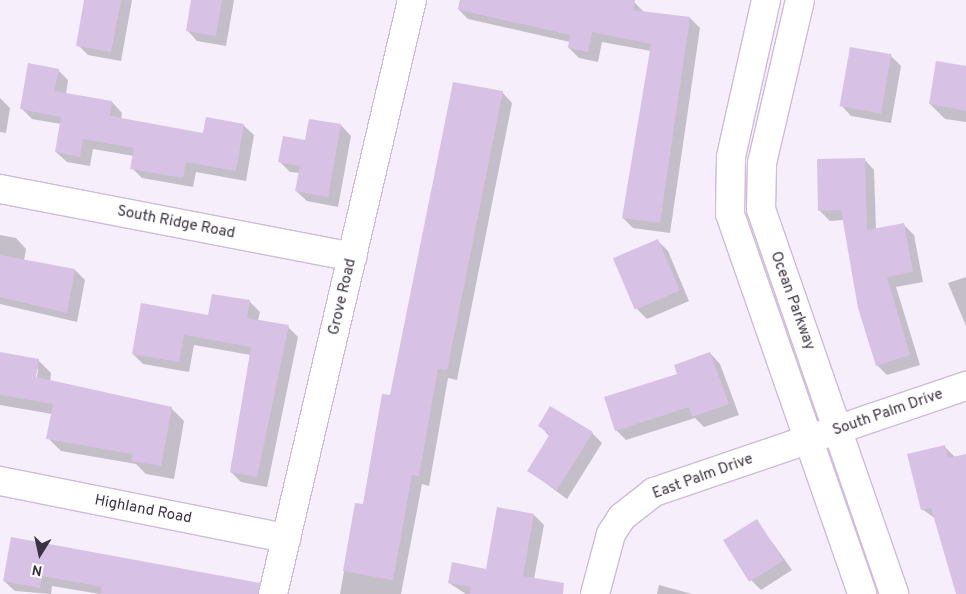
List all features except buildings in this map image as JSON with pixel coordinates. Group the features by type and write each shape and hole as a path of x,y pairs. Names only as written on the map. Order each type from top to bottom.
{"street":[{"name":"Grove Road","path":"273,594 412,0"},
{"name":"Ocean Parkway","path":"766,0 731,157 728,194 735,234 810,439 862,594"},
{"name":"Ocean Parkway","path":"800,0 762,163 760,192 765,226 894,594"},
{"name":"South Ridge Road","path":"0,189 352,257"},
{"name":"South Palm Drive","path":"810,439 966,386"},
{"name":"East Palm Drive","path":"595,594 611,534 637,503 654,492 810,439"},
{"name":"Highland Road","path":"0,481 286,538"}]}
